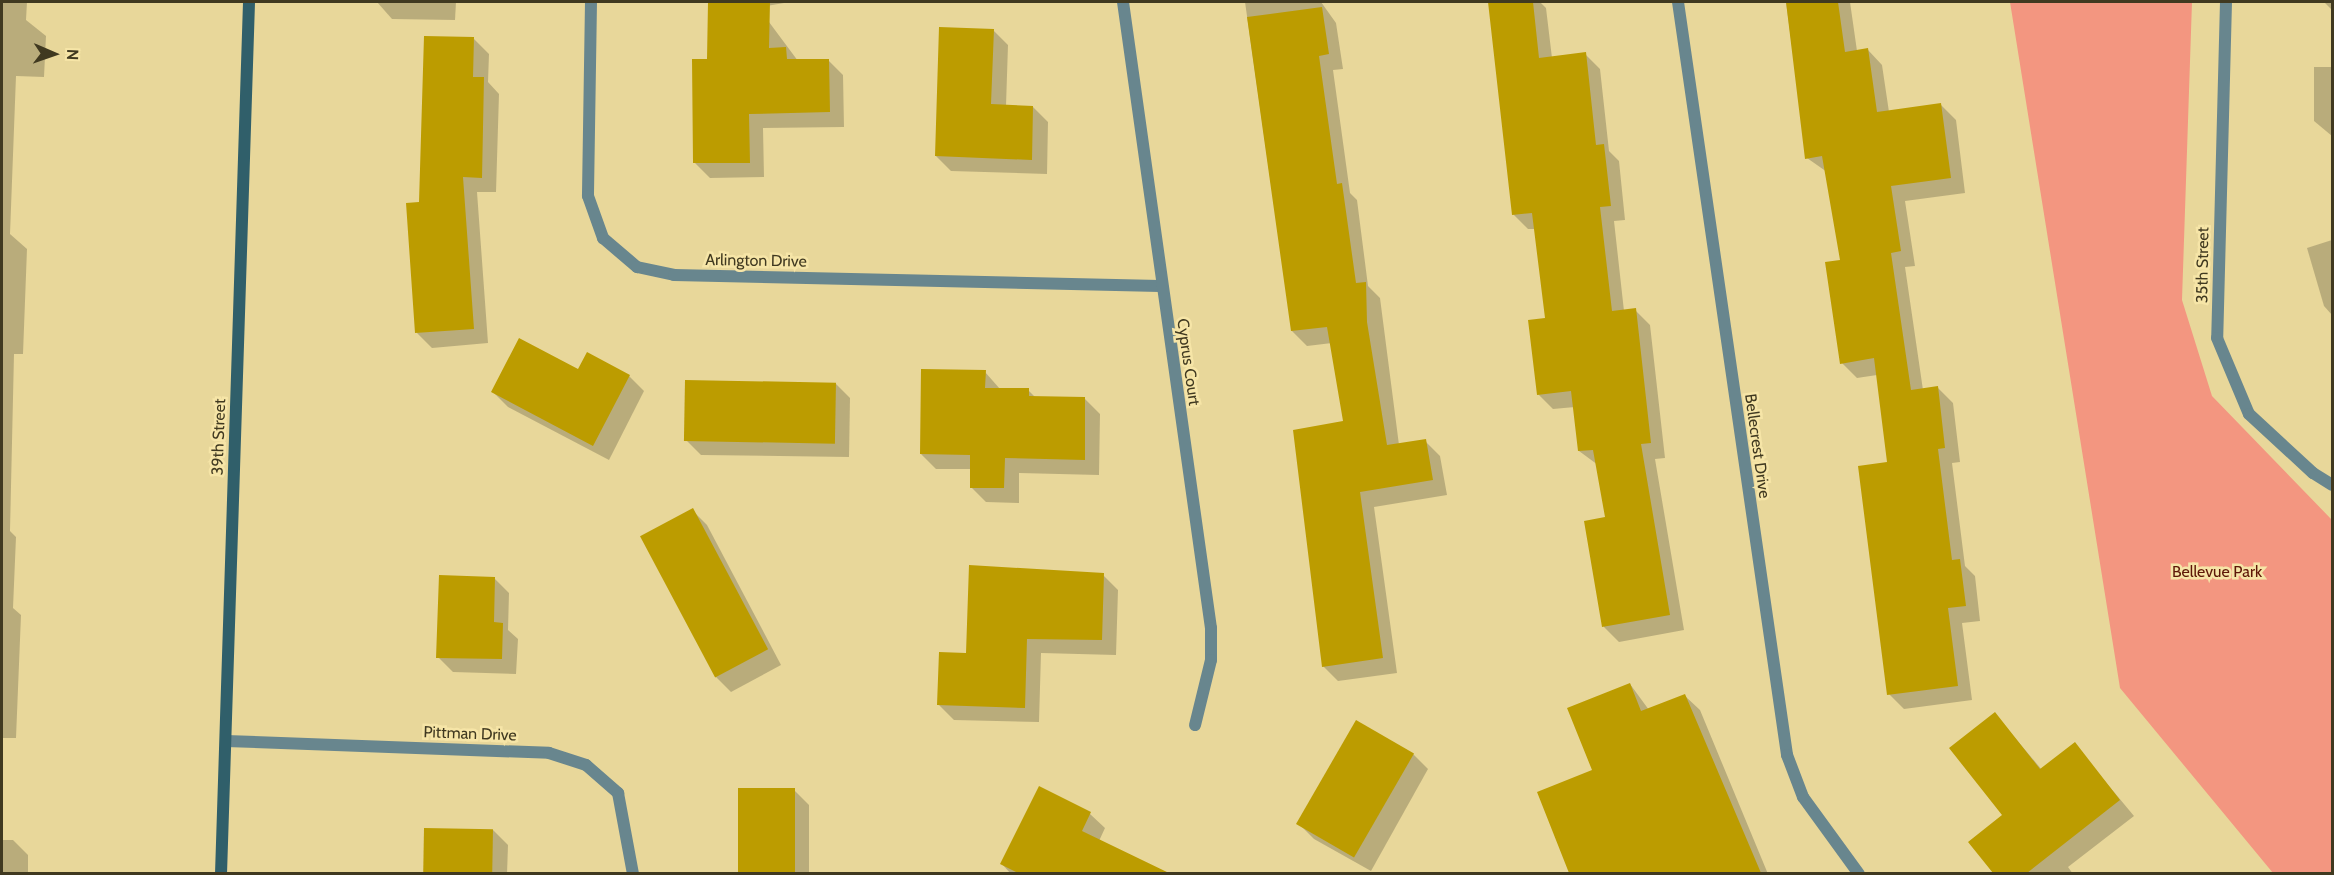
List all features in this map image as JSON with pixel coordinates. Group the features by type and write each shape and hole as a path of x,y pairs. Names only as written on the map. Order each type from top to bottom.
{"main road":[{"name":"39th Street","path":"221,873 249,2"}],"street":[{"name":"Arlington Drive","path":"591,2 588,196 603,238 637,267 674,276 1160,286"},
{"name":"Cyprus Court","path":"1123,2 1160,286 1211,628 1211,660 1195,725"},
{"name":"Bellecrest Drive","path":"1677,2 1786,755 1824,831 1860,873"},
{"name":"35th Street","path":"2226,2 2217,338 2249,414 2313,473 2332,485"},
{"name":"Pittman Drive","path":"226,741 549,753 586,765 618,792 633,873"}],"green space":[{"name":"Bellevue Park","path":"2010,2 2192,2 2182,300 2212,396 2332,520 2332,873 2273,873 2120,688"}],"building":[{"path":"708,2 770,2 769,48 786,47 787,59 829,59 830,112 749,114 750,163 693,163 692,59 707,59"},
{"path":"1488,2 1533,2 1539,58 1586,52 1596,145 1604,144 1611,206 1600,207 1612,311 1636,308 1651,443 1641,444 1670,615 1602,627 1584,521 1605,517 1593,450 1578,451 1571,391 1537,395 1528,320 1545,318 1532,213 1512,215"},
{"path":"1786,2 1838,2 1845,52 1868,48 1877,112 1941,103 1951,178 1891,186 1901,251 1891,253 1911,390 1938,386 1945,448 1938,449 1952,560 1960,559 1966,606 1948,608 1958,686 1887,695 1858,466 1887,462 1874,358 1840,364 1825,262 1840,260 1822,156 1805,159"},
{"path":"1322,7 1329,54 1319,56 1337,184 1342,183 1356,283 1366,282 1367,322 1387,445 1426,439 1433,480 1360,492 1383,658 1322,667 1293,430 1343,421 1327,327 1291,331 1247,17"},
{"path":"939,27 994,29 991,104 1033,106 1032,160 935,156"},
{"path":"424,36 474,37 473,77 484,77 482,178 463,177 474,329 415,333 406,203 419,202"},
{"path":"519,338 578,369 587,352 630,375 593,446 491,392"},
{"path":"921,369 986,370 985,388 1029,388 1029,396 1085,397 1085,460 1005,458 1004,488 970,488 970,455 920,454"},
{"path":"685,380 836,383 835,444 684,441"},
{"path":"693,508 768,649 715,677 640,536"},
{"path":"969,565 1104,573 1102,640 1027,639 1025,708 937,705 939,652 966,653"},
{"path":"439,575 495,577 494,622 503,623 502,659 436,658"},
{"path":"1630,683 1641,711 1685,694 1761,873 1569,873 1537,792 1592,770 1567,708"},
{"path":"1995,712 2040,769 2075,742 2120,800 2027,873 1993,873 1968,842 2002,815 1949,748"},
{"path":"1356,720 1414,754 1354,857 1296,824"},
{"path":"1039,786 1091,812 1082,831 1169,873 1018,873 1000,864"},
{"path":"738,788 795,788 795,873 738,873"},
{"path":"424,828 493,829 492,874 423,873"}]}
